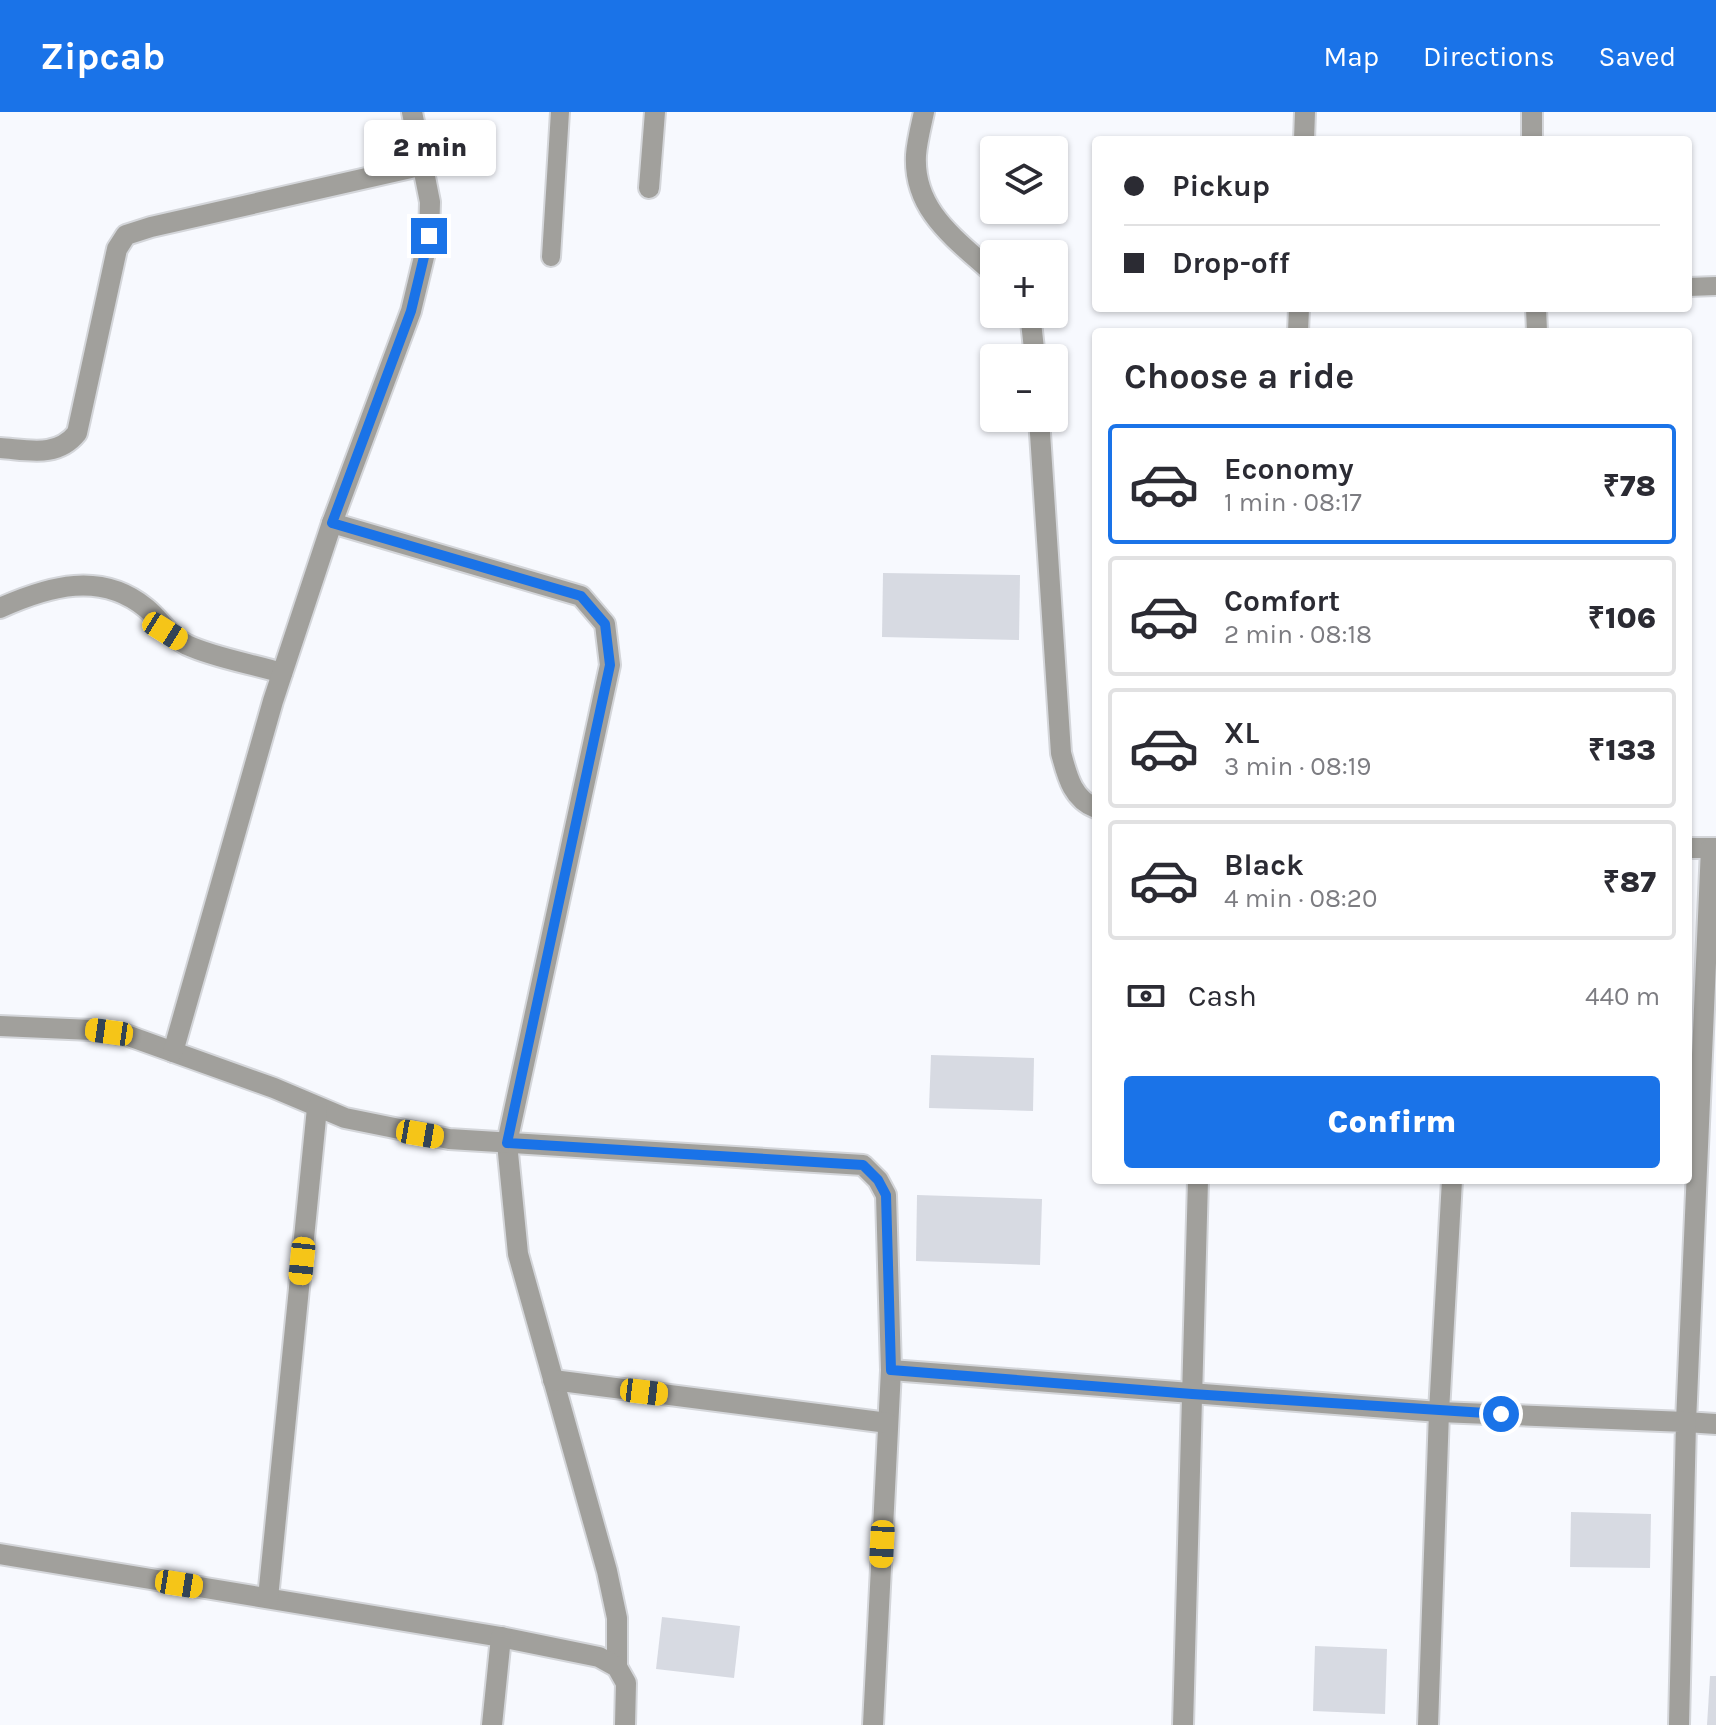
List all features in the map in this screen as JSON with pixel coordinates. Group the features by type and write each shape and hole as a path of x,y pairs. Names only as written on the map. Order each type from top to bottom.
{"street":[{"path":"173,1052 282,673 332,523 411,311 429,236 430,202 412,112"},
{"path":"649,188 655,112"},
{"path":"924,112 916,155 919,191 930,213 980,261"},
{"path":"1304,136 1305,112"},
{"path":"1532,112 1532,136"},
{"path":"0,448 51,451 67,445 77,433 117,249 126,235 424,165"},
{"path":"1040,432 1061,753 1071,786 1092,807"},
{"path":"332,523 581,596 605,624 610,665 507,1143 518,1254 569,1429 617,1618 617,1667 626,1683 625,1725"},
{"path":"0,608 31,594 87,584 123,591 149,610 165,631 187,645 282,673"},
{"path":"1679,1725 1686,1422 1714,848 1692,848"},
{"path":"0,1026 92,1030 126,1035 274,1088 345,1118 449,1139 863,1165 878,1180 886,1195 891,1370 873,1725"},
{"path":"268,1598 317,1108"},
{"path":"1183,1725 1198,1184"},
{"path":"1428,1725 1439,1412 1452,1184"},
{"path":"891,1370 1439,1412 1716,1424"},
{"path":"553,1380 888,1423"},
{"path":"0,1554 501,1637 599,1657 617,1667"},
{"path":"492,1725 501,1637"}],"lane":[{"path":"551,257 560,112"},
{"path":"1692,287 1716,286"}],"building":[{"path":"883,573 1020,575 1019,640 882,637"},
{"path":"931,1055 1034,1058 1033,1111 929,1108"},
{"path":"917,1195 1042,1199 1040,1265 916,1261"},
{"path":"1571,1512 1651,1514 1650,1568 1570,1567"},
{"path":"662,1617 740,1626 734,1678 656,1669"},
{"path":"1315,1646 1387,1649 1385,1714 1313,1711"},
{"path":"1710,1676 1716,1676 1716,1725 1707,1725"}],"route":[{"path":"429,236 411,311 332,523 581,596 605,624 610,665 507,1143 863,1165 878,1180 886,1195 891,1370 1439,1412 1501,1414"}]}
